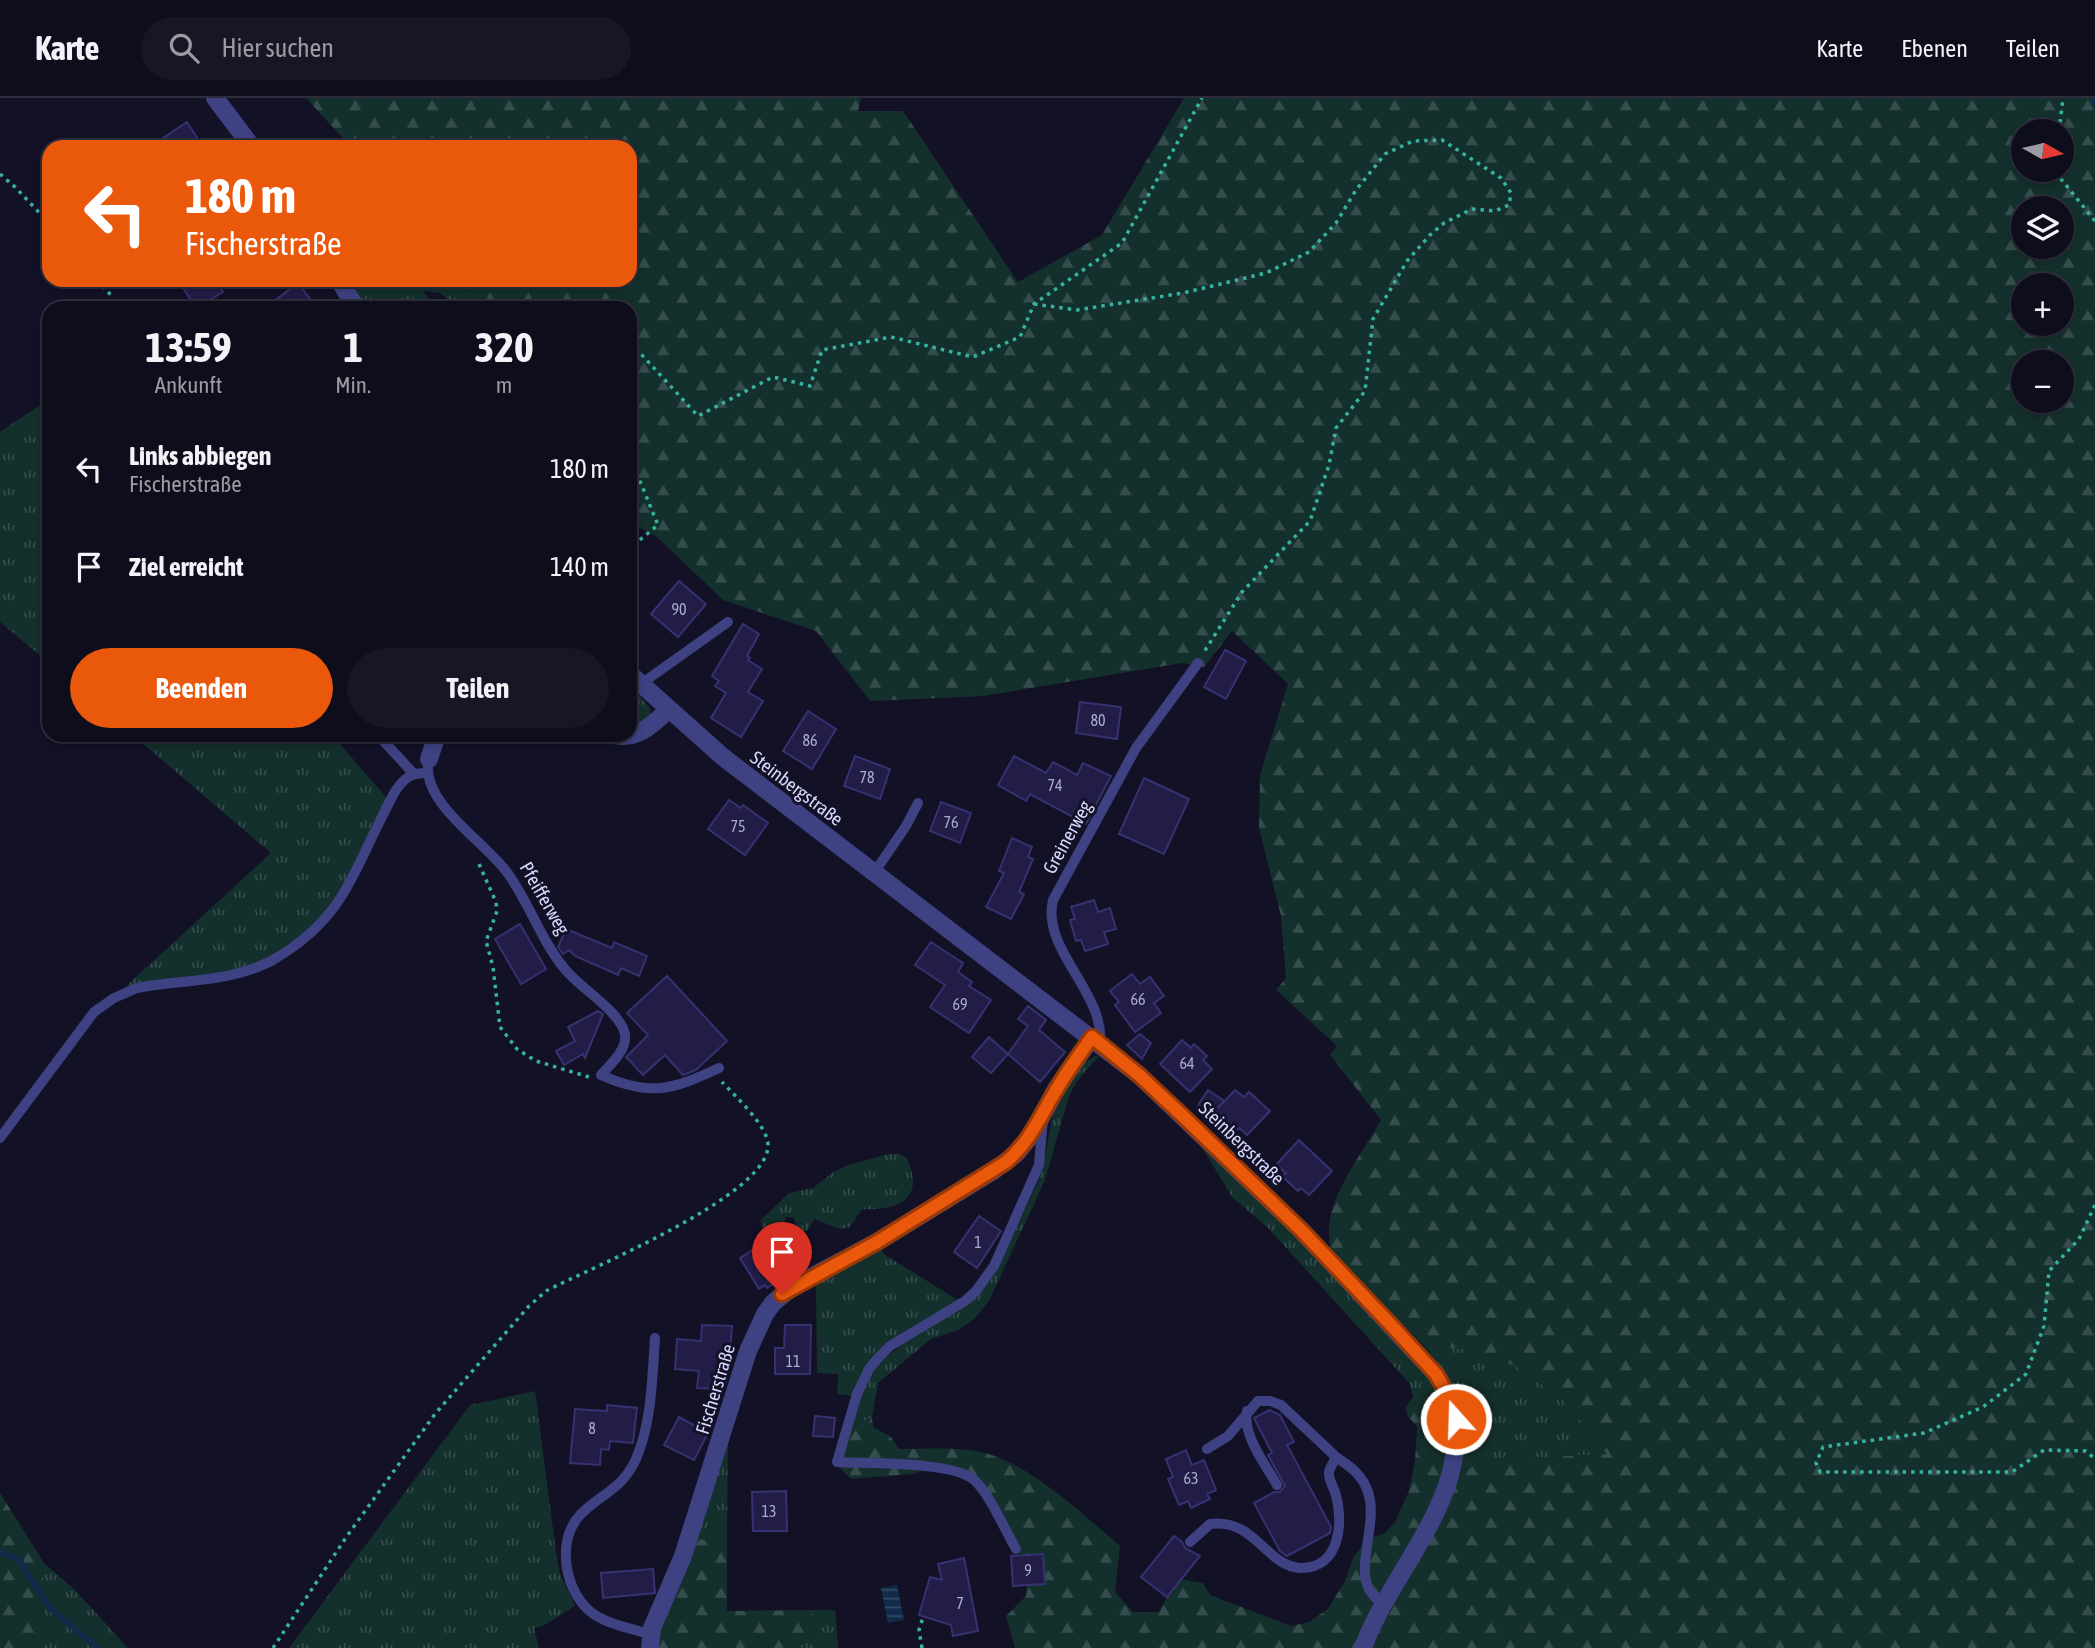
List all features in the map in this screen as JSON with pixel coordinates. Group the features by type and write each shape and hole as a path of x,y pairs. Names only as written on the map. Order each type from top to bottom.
{"street":[{"path":"215,98 247,140"},
{"name":"Steinbergstraße","path":"637,681 723,757 1139,1075 1301,1230 1429,1364 1448,1395 1457,1431 1449,1483 1432,1520 1383,1602 1363,1648"},
{"path":"637,734 668,710"},
{"path":"428,766 435,742"},
{"name":"Fischerstraße","path":"650,1641 682,1556 748,1351 765,1314 792,1287 877,1242 1006,1162 1026,1143 1060,1082 1096,1040"}],"lane":[{"path":"637,678 728,622"},
{"name":"Greinerweg","path":"1096,1040 1100,1026 1095,1009 1055,934 1051,914 1053,900 1136,748 1198,663"},
{"path":"384,742 414,774"},
{"path":"0,1138 78,1031 103,1005 137,988 227,977 244,972 274,959 318,925 339,900 392,797 407,778 428,766"},
{"name":"Pfeifferweg","path":"428,766 433,790 509,874 563,968 608,1010 622,1027 625,1041 601,1075"},
{"path":"874,873 918,803"},
{"path":"601,1075 632,1087 653,1089 681,1083 715,1069"},
{"name":"Fischerstraße","path":"1016,1549 988,1498 973,1479 965,1475 933,1467 837,1462 857,1394 869,1369 890,1346 965,1301 995,1266 1039,1165 1043,1113"},
{"path":"650,1641 592,1614 580,1601 572,1586 566,1554 572,1526 580,1515 614,1489 625,1478 636,1460 647,1420 655,1338"},
{"path":"1207,1449 1228,1436 1247,1411 1263,1400 1275,1402 1352,1468 1368,1489 1372,1524 1364,1577 1372,1595 1383,1602"},
{"path":"1247,1411 1246,1418 1252,1439 1277,1485"},
{"path":"1190,1542 1210,1524 1230,1524 1240,1527 1283,1563 1304,1568 1317,1564 1329,1556 1338,1537 1340,1521 1336,1494 1329,1476 1336,1457"}],"path":[{"path":"637,350 698,416 773,377 810,386 822,350 891,337 973,357 1020,337 1034,304 1122,243 1202,98"},
{"path":"2060,119 2063,98"},
{"path":"1034,304 1077,310 1183,293 1266,273 1309,252 1336,223 1356,190 1385,154 1413,141 1441,140 1501,178 1511,192 1508,205 1495,211 1472,209 1444,223 1407,261 1373,319 1365,391 1336,428 1329,465 1310,521 1242,592 1198,663"},
{"path":"0,174 42,216"},
{"path":"2063,182 2095,221"},
{"path":"104,287 119,301"},
{"path":"637,474 658,525 637,542"},
{"path":"467,829 496,902 497,911 486,941 493,967 500,1027 517,1049 536,1061 571,1073 590,1077 601,1075"},
{"path":"273,1648 347,1536 435,1414 529,1306 546,1291 700,1213 737,1191 758,1170 767,1157 769,1143 764,1132 715,1069"},
{"path":"2095,1205 2078,1239 2049,1271 2044,1326 2026,1374 1983,1407 1924,1433 1823,1447 1815,1462 1820,1472 2012,1472 2044,1450 2086,1451 2095,1459"},
{"path":"922,1648 919,1630 923,1616"}],"green space":[{"path":"306,98 861,98 858,111 903,111 1018,282 1102,235 1184,98 2095,98 2095,1648 1372,1648 1382,1625 1431,1539 1461,1471 1493,1460 1607,1454 1562,1399 1517,1367 1474,1350 1423,1345 1330,1248 1329,1226 1336,1199 1381,1120 1330,1055 1337,1046 1276,990 1286,978 1281,916 1259,828 1260,775 1288,684 1232,631 1204,667 1182,663 983,696 870,701 816,631 723,600 656,536 637,524 637,301 479,301 468,287 637,287 637,140 345,140"},
{"path":"353,287 468,287 479,301 450,301 440,293 424,291 429,301 362,301"},
{"path":"42,404 42,657 0,622 0,432"},
{"path":"637,693 651,709 650,716 637,726"},
{"path":"141,742 338,742 387,798 327,910 299,937 272,956 243,968 123,989 271,853"},
{"path":"1099,1056 1077,1081 1069,1096 1045,1180 989,1301 974,1319 958,1330 931,1339 878,1383 872,1417 850,1427 861,1396 881,1361 909,1339 968,1304 990,1281 1038,1182 1054,1109 1077,1067"},
{"path":"1200,1144 1295,1236 1430,1379 1441,1398 1407,1415 1406,1407 1413,1397 1410,1384 1269,1229 1232,1197"},
{"path":"889,1154 906,1157 911,1171 911,1192 898,1204 862,1209 850,1227 840,1229 814,1219 804,1232 796,1226 794,1218 786,1217 783,1230 770,1233 762,1230 761,1220 789,1193 813,1188 845,1166"},
{"path":"879,1246 885,1255 958,1300 905,1331 852,1396 837,1394 838,1374 817,1373 816,1279"},
{"path":"1423,1345 1474,1350 1517,1367 1562,1399 1608,1454 1493,1460 1461,1471 1464,1434 1459,1403 1446,1374"},
{"path":"535,1391 560,1574 575,1606 543,1626 534,1628 539,1648 289,1648 470,1405"},
{"path":"1441,1398 1449,1432 1445,1467 1425,1516 1373,1605 1354,1648 1015,1648 1006,1616 1026,1596 1027,1585 1045,1584 1043,1554 1020,1556 978,1484 934,1467 913,1474 851,1479 840,1468 850,1427 872,1417 873,1427 890,1436 899,1449 957,1449 995,1456 1052,1489 1120,1546 1115,1592 1133,1612 1159,1612 1181,1579 1203,1583 1210,1595 1291,1626 1309,1622 1328,1609 1345,1581 1353,1558 1367,1539 1385,1533 1395,1522 1409,1491 1415,1461 1417,1427 1407,1415"},
{"path":"728,1433 727,1538 693,1540"},
{"path":"0,1493 44,1563 42,1608 29,1648 0,1648"},
{"path":"727,1538 727,1611 813,1610 811,1631 795,1648 654,1648 693,1540"},
{"path":"44,1563 75,1590 128,1648 29,1648 42,1608"},
{"path":"813,1610 835,1610 838,1648 795,1648 811,1631"}],"water":[{"path":"897,1585 904,1620 888,1623 881,1588"}],"building":[{"path":"187,122 199,140 160,140"},
{"path":"182,287 220,287 223,292 208,301 192,301"},
{"path":"293,287 301,287 312,301 274,301"},
{"path":"679,581 706,604 678,637 651,614"},
{"path":"743,624 759,634 747,656 750,658 748,660 762,669 748,692 763,701 741,737 711,718 726,693 715,686 719,681 712,676"},
{"path":"1225,650 1246,661 1226,699 1204,687"},
{"path":"1080,702 1121,707 1117,739 1076,733"},
{"path":"808,711 836,729 812,769 783,751"},
{"path":"855,756 890,769 880,799 844,786"},
{"path":"1014,756 1046,773 1053,762 1077,775 1083,763 1111,776 1086,824 1030,794 1026,801 998,785"},
{"path":"1144,778 1189,799 1164,854 1119,834"},
{"path":"729,800 741,808 743,805 768,823 745,855 708,829"},
{"path":"941,802 971,813 960,843 930,831"},
{"path":"1012,838 1032,847 1028,857 1033,859 1019,892 1024,894 1011,919 986,907 1004,873 999,871"},
{"path":"1094,900 1098,912 1110,908 1116,929 1104,932 1108,944 1085,951 1081,940 1076,941 1070,920 1075,919 1071,907"},
{"path":"520,924 546,969 521,984 495,939"},
{"path":"566,929 612,948 614,942 647,956 639,976 621,968 618,975 575,956 569,950 563,954 558,947"},
{"path":"931,942 963,963 958,972 972,982 969,986 991,1000 969,1033 930,1007 945,985 915,965"},
{"path":"1132,974 1140,984 1150,977 1164,996 1154,1003 1161,1013 1135,1032 1115,1005 1119,1002 1110,991"},
{"path":"667,976 727,1041 696,1070 683,1075 665,1055 643,1075 626,1057 648,1035 627,1013"},
{"path":"1028,1006 1046,1020 1039,1030 1065,1052 1040,1082 1008,1054 1028,1026 1018,1019"},
{"path":"598,1011 603,1014 585,1058 583,1054 564,1065 556,1051 575,1041 568,1027"},
{"path":"1140,1034 1151,1043 1142,1059 1127,1045"},
{"path":"989,1037 1008,1054 991,1073 972,1057"},
{"path":"1182,1040 1191,1048 1194,1044 1207,1056 1203,1060 1212,1069 1190,1092 1160,1064"},
{"path":"1208,1090 1224,1101 1218,1108 1235,1090 1244,1097 1249,1092 1270,1111 1247,1135 1239,1128 1237,1130 1216,1111 1212,1116 1198,1105"},
{"path":"1299,1140 1332,1171 1309,1195 1301,1188 1298,1191 1282,1176 1286,1173 1276,1165"},
{"path":"979,1216 1001,1231 977,1268 954,1252"},
{"path":"779,1242 796,1270 767,1288 765,1285 759,1289 740,1258 757,1247 761,1253"},
{"path":"702,1325 732,1326 728,1376 724,1389 697,1388 699,1371 675,1369 677,1339 701,1341"},
{"path":"785,1325 811,1325 810,1374 775,1374 775,1348 784,1348"},
{"path":"607,1405 637,1408 633,1443 610,1441 609,1450 601,1449 600,1465 570,1463 575,1409 607,1411"},
{"path":"1269,1410 1280,1415 1294,1442 1287,1445 1331,1527 1330,1533 1287,1556 1280,1551 1254,1503 1274,1492 1280,1492 1285,1486 1268,1455 1272,1453 1254,1418"},
{"path":"815,1416 835,1418 833,1437 813,1436"},
{"path":"679,1417 708,1433 694,1460 664,1445"},
{"path":"1186,1450 1192,1465 1204,1460 1216,1490 1207,1494 1210,1499 1191,1508 1188,1501 1179,1505 1168,1479 1173,1477 1166,1459"},
{"path":"786,1491 787,1531 753,1531 752,1492"},
{"path":"1174,1536 1185,1548 1200,1556 1167,1597 1141,1577"},
{"path":"1043,1554 1045,1584 1013,1586 1011,1556"},
{"path":"964,1558 978,1631 953,1636 951,1625 919,1615 930,1577 942,1580 938,1564"},
{"path":"653,1569 655,1593 603,1598 601,1573"}],"waterway":[{"path":"2093,98 2095,103"},
{"path":"0,1552 19,1560 51,1609 98,1648"}],"route":[{"path":"782,1294 877,1242 993,1171 1017,1153 1033,1133 1065,1074 1092,1037 1139,1075 1301,1230 1429,1364 1448,1395 1456,1419"}]}
